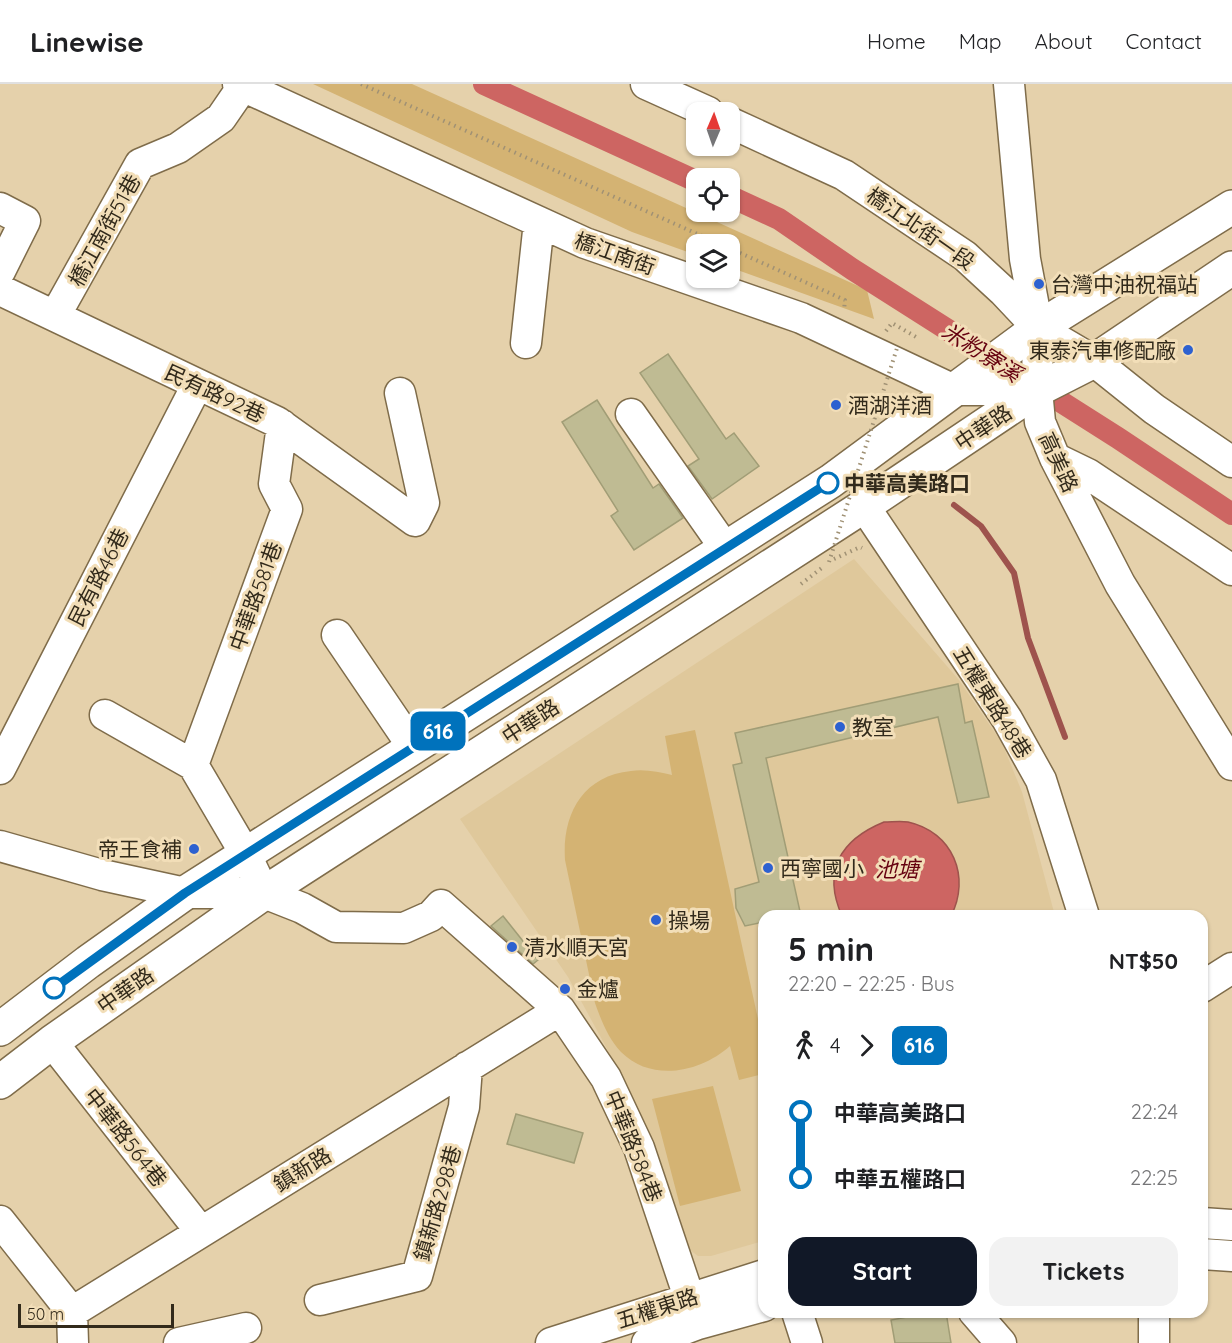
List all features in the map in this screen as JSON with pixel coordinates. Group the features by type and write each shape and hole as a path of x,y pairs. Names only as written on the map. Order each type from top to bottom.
{"main road":[{"path":"1037,331 1232,207"},
{"path":"1094,361 1232,268"},
{"name":"中華路","path":"0,1029 185,893 831,481 1037,331"},
{"name":"中華路","path":"0,1082 52,1042 264,893 864,506 1039,406 1094,361"}],"street":[{"path":"646,84 686,102"},
{"name":"高美路","path":"1009,84 1025,259 1037,331 1039,406 1055,458 1120,584 1232,765"},
{"name":"橋江南街","path":"240,85 585,243 801,318 954,390 1039,406"},
{"name":"橋江南街51巷","path":"55,316 140,165 178,148 221,118 240,85"},
{"name":"橋江北街一段","path":"740,127 844,175 966,256 1003,291 1037,331 1094,361 1154,409 1232,462"},
{"path":"0,208 25,221 0,271"},
{"path":"526,343 539,222"},
{"name":"民有路92巷","path":"0,290 282,425 415,521 424,503 400,393"},
{"name":"民有路46巷","path":"0,769 197,385"},
{"path":"631,414 725,548"},
{"name":"中華路581巷","path":"193,765 287,509 274,484 282,425"},
{"path":"1055,458 1088,474 1232,570"},
{"name":"五權東路48巷","path":"864,506 1007,718 1041,780 1082,910"},
{"path":"337,635 413,747"},
{"path":"105,715 193,765 246,855 264,893"},
{"path":"0,846 102,874 185,893"},
{"name":"中華路584巷","path":"185,893 264,893 302,908 336,927 404,928 431,916 441,905 560,1010 606,1078 639,1148 693,1311"},
{"path":"1208,983 1232,968"},
{"name":"鎮新路","path":"72,1312 560,1010"},
{"name":"中華路564巷","path":"52,1042 201,1232"},
{"name":"鎮新路298巷","path":"320,1300 417,1276 464,1107 467,1067"},
{"path":"0,1221 72,1312 73,1343"},
{"path":"1208,1223 1232,1225"},
{"path":"1208,1254 1232,1256"},
{"name":"五權東路","path":"647,1343 693,1311 758,1278"},
{"name":"五權東路","path":"551,1343 693,1311 758,1306"},
{"path":"799,1318 807,1343"},
{"path":"979,1318 1001,1343"},
{"path":"1154,1318 1154,1343"},
{"path":"179,1343 246,1328"}],"path":[{"path":"361,84 698,234"},
{"path":"740,253 845,300 840,338"},
{"path":"829,562 898,345"},
{"path":"801,584 829,562 860,547 867,554"}],"shaded area":[{"path":"313,84 412,84 686,208 686,222 717,222 867,290 874,319 740,271 740,234 686,234 686,251 632,232"},
{"name":"西寧國小","path":"854,559 959,680 1002,743 1022,792 1053,910 758,910 758,1242 711,1256 698,1256 690,1250 631,1093 568,977 460,819"},
{"path":"695,730 758,1019 758,1075 739,1080 730,1046 705,1062 676,1070 661,1071 633,1062 612,1041 595,1003 565,860 567,828 578,800 600,781 614,774 631,771 672,775 665,736"},
{"path":"713,1086 741,1191 680,1206 652,1099"}],"water":[{"name":"池塘","path":"884,822 908,822 924,827 937,835 954,858 958,872 959,886 953,910 840,910 834,885 839,859 856,838"}],"building":[{"path":"668,354 726,439 734,433 759,466 712,499 688,466 699,459 640,373"},
{"path":"597,400 653,488 659,484 683,518 634,550 611,516 618,511 562,422"},
{"path":"958,684 965,723 972,721 989,797 958,803 938,717 766,758 800,910 758,910 758,923 745,926 736,908 735,889 759,882 733,765 742,763 735,733"},
{"path":"503,916 538,960 533,964 491,926"},
{"path":"516,1114 583,1133 574,1163 507,1144"},
{"path":"947,1318 951,1343 895,1343 891,1320"}],"waterway":[{"name":"米粉寮溪","path":"484,84 686,176"},
{"name":"米粉寮溪","path":"740,201 779,219 852,269 1118,438 1232,514"},
{"path":"954,505 981,526 1014,573 1028,638 1065,737"}],"bus line":[{"name":"616","path":"54,988 185,893 828,483"}],"place":[{"name":"台灣中油祝福站","path":"1039,284"},
{"name":"東泰汽車修配廠","path":"1188,350"},
{"name":"酒湖洋酒","path":"836,405"},
{"name":"中華高美路口","path":"828,483"},
{"name":"教室","path":"840,727"},
{"name":"帝王食補","path":"194,849"},
{"name":"西寧國小","path":"768,868"},
{"name":"操場","path":"656,920"},
{"name":"清水順天宮","path":"512,947"},
{"name":"金爐","path":"565,989"}]}
